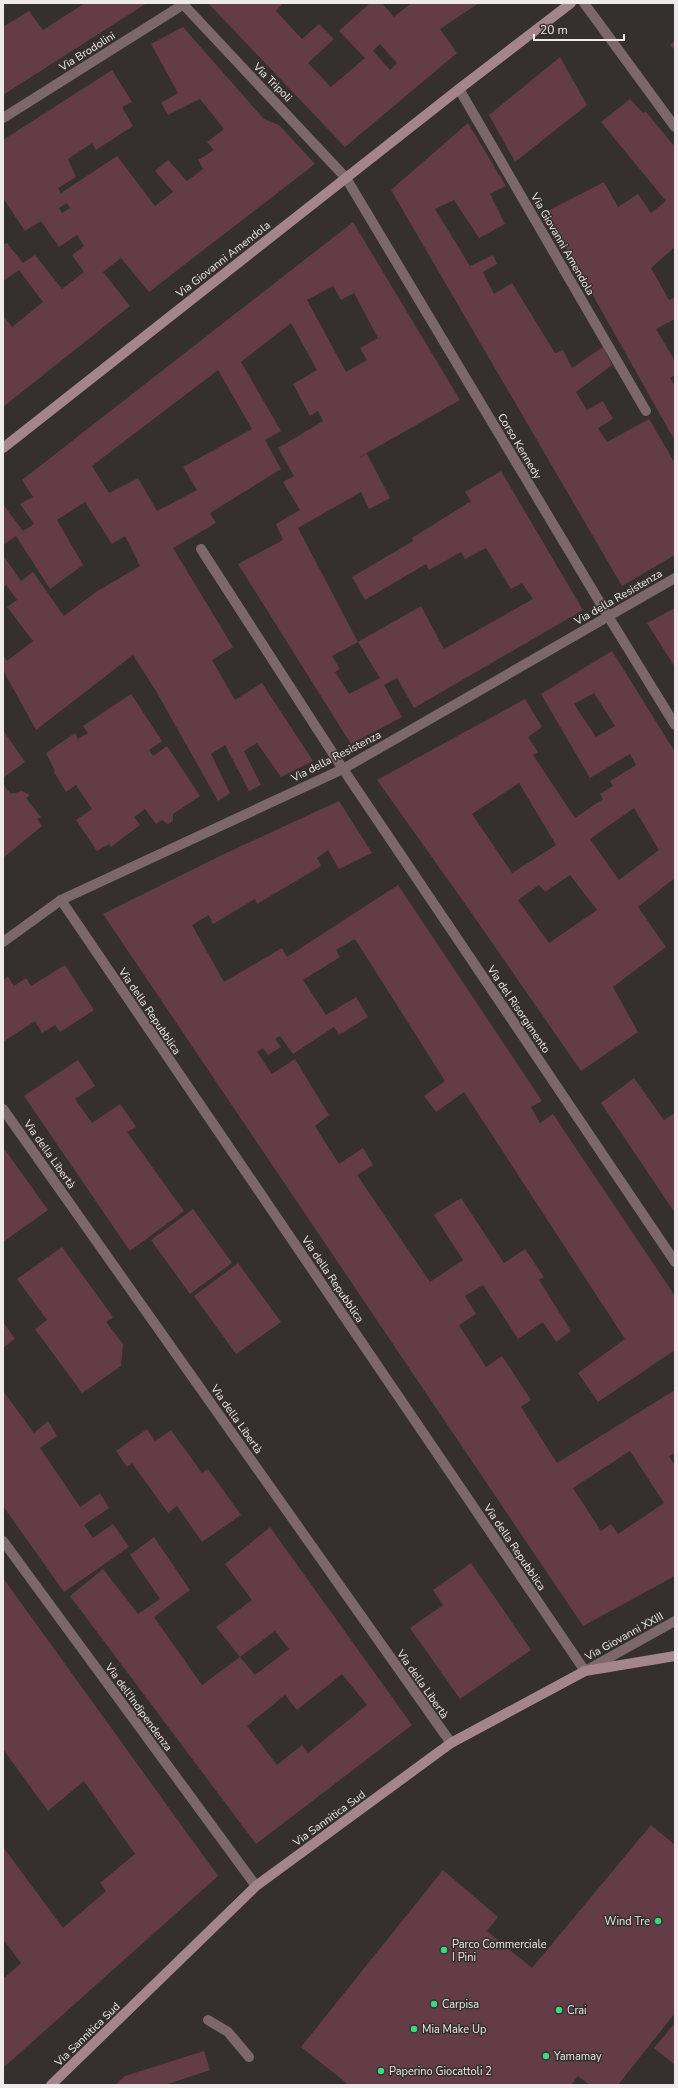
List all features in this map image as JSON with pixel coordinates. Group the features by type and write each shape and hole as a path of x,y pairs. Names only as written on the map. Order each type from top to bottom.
{"main road":[{"name":"Via Giovanni Amendola","path":"3,448 459,88 571,3"},
{"name":"Via Sannitica Sud","path":"51,2085 256,1886 450,1743 585,1672 675,1656"}],"street":[{"path":"584,3 675,126"},
{"name":"Via Brodolini","path":"3,118 183,4"},
{"name":"Via Tripoli","path":"183,4 258,86 283,109 346,178"},
{"name":"Via Giovanni Amendola","path":"459,88 646,411"},
{"name":"Corso Kennedy","path":"346,178 608,616 675,724"},
{"name":"Via del Risorgimento","path":"201,549 343,768 675,1262"},
{"name":"Via della Resistenza","path":"3,942 60,900 343,768 491,685 675,578"},
{"name":"Via della Repubblica","path":"60,900 585,1672"},
{"name":"Via della Libertà","path":"3,1109 450,1743"},
{"name":"Via dell'Indipendenza","path":"3,1542 256,1886"},
{"name":"Via Giovanni XXIII","path":"585,1672 675,1621"},
{"path":"208,2020 228,2032 249,2057"}],"building":[{"path":"85,3 147,3 3,95 3,27 29,11 43,30"},
{"path":"208,3 283,3 276,11 302,39 319,24 334,39 308,63 331,87 365,58 339,31 370,3 382,3 394,17 411,3 479,3 440,29 457,53 345,147","holes":["380,44 397,63 390,70 373,51"]},
{"path":"183,27 264,119 279,125 315,164 149,292 121,258 103,272 130,306 3,407 3,315 12,327 43,302 19,270 3,281 3,245 7,243 23,263 35,255 62,289 84,272 72,255 84,246 77,235 59,247 41,221 25,231 3,198 3,140 112,70 132,102 122,107 133,126 96,150 92,143 68,159 76,177 58,188 61,193 117,156 155,206 173,192 155,171 168,160 187,181 203,169 198,160 214,150 207,142 224,129 200,99 168,115 161,103 178,93 151,44","holes":["67,203 70,208 62,213 59,208"]},
{"path":"675,40 675,50 670,45"},
{"path":"560,57 587,105 515,162 489,115"},
{"path":"630,99 643,113 646,112 675,147 675,247 651,268 669,300 675,297 675,319 656,329 675,361 675,375 670,378 675,386 675,441 546,212 604,182 618,207 638,194 651,213 666,201 601,122"},
{"path":"468,123 506,186 490,194 505,224 479,238 454,200 435,209 470,266 493,255 497,264 483,272 494,294 512,283 555,353 563,350 572,368 603,347 612,365 576,392 587,410 603,401 613,419 598,428 607,442 649,419 675,463 675,555 622,586 391,190"},
{"path":"353,222 460,400 358,458 367,454 390,498 369,509 361,492 298,528 358,642 421,606 444,649 533,599 522,583 511,589 486,548 465,559 461,552 429,570 426,564 365,600 352,577 413,541 412,538 471,501 465,492 501,471 583,610 414,708 397,678 384,685 402,717 351,744 238,564 283,540 276,524 300,510 283,482 294,476 278,448 323,421 318,411 310,416 293,384 317,370 291,323 241,362 281,431 265,440 281,469 210,513 216,523 173,548 233,647 212,660 235,700 262,683 313,761 281,777 257,743 244,751 261,785 249,791 225,745 211,754 230,793 218,801 156,691 133,655 36,730 3,670 3,655 7,661 33,641 7,607 17,600 6,585 3,588 3,555 21,581 33,572 64,616 96,592 140,566 125,536 112,544 85,502 57,520 83,565 50,589 16,536 3,545 3,504 23,531 34,524 20,504 33,497 22,480","holes":["333,286 341,300 354,293 378,338 360,348 367,360 346,372 307,300","218,370 252,429 183,467 197,490 157,511 138,478 109,493 92,466","358,642 380,678 349,694 335,672 340,669 332,656"]},
{"path":"675,608 675,667 647,623"},
{"path":"612,651 675,752 675,878 638,907 666,947 613,987 638,1032 581,1071 377,780 525,699 542,727 528,737 538,752 533,755 575,818 603,799 600,794 613,786 610,781 636,765 630,754 590,778 541,694","holes":["594,693 615,726 596,737 574,704","519,783 556,845 512,873 472,814","634,808 659,850 619,880 590,839","570,875 597,910 549,943 518,900 539,885 545,892"]},
{"path":"131,694 162,741 149,750 153,756 167,746 200,796 173,814 173,821 168,824 162,820 156,824 145,809 134,817 140,825 111,847 109,844 97,851 76,820 92,809 76,785 66,792 54,772 55,771 46,753 75,733 78,739 88,733 83,726"},
{"path":"3,730 25,762 3,778"},
{"path":"3,784 11,794 22,791 30,795 26,798 41,817 37,819 42,826 3,858"},
{"path":"339,801 372,853 339,869 328,850 317,858 321,866 257,904 255,899 213,924 209,915 192,925 224,982 282,948 287,957 398,885 542,1101 531,1107 540,1123 553,1114 675,1296 675,1350 598,1402 578,1373 625,1339 464,1092 436,1112 424,1096 445,1081 355,939 336,950 340,957 303,980 326,1015 356,997 368,1017 339,1035 334,1027 293,1054 280,1036 275,1039 281,1047 268,1055 263,1048 257,1052 272,1074 295,1059 329,1115 315,1126 339,1164 363,1148 373,1165 357,1175 430,1282 463,1260 434,1215 461,1198 504,1263 525,1249 544,1277 539,1280 571,1331 556,1342 543,1322 518,1339 483,1285 465,1296 476,1314 459,1325 486,1367 502,1356 531,1400 521,1407 557,1463 675,1390 675,1453 669,1456 675,1465 675,1576 583,1626 103,914 224,854","holes":["630,1451 664,1503 618,1534 611,1524 601,1531 573,1488"]},
{"path":"65,965 94,1010 60,1032 55,1025 42,1033 35,1021 3,1042 3,980 8,977 14,986 26,978 31,986"},
{"path":"78,1060 95,1086 75,1099 92,1123 120,1104 136,1127 127,1132 184,1211 130,1251 24,1096"},
{"path":"634,1078 664,1120 675,1113 675,1213 601,1103"},
{"path":"3,1147 48,1210 3,1242"},
{"path":"193,1209 232,1263 190,1294 151,1240"},
{"path":"62,1247 113,1317 106,1322 123,1344 121,1366 82,1393 35,1329 47,1320 17,1279"},
{"path":"238,1263 281,1322 236,1354 194,1296"},
{"path":"3,1322 15,1339 3,1348"},
{"path":"3,1391 34,1433 48,1421 57,1436 40,1448 80,1507 100,1493 109,1508 84,1525 93,1538 113,1524 129,1547 64,1592 3,1506"},
{"path":"147,1429 155,1441 171,1430 202,1473 208,1469 241,1515 202,1542 177,1506 168,1513 132,1463 127,1467 116,1451"},
{"path":"270,1527 412,1725 256,1844 70,1596 103,1569 138,1614 160,1599 130,1555 154,1537 190,1590 154,1617 202,1685 240,1657 216,1627 252,1600 225,1564","holes":["275,1631 289,1649 255,1675 240,1657","342,1674 367,1705 308,1753 302,1745 277,1765 247,1726 285,1695 297,1710"]},
{"path":"471,1563 531,1650 460,1699 410,1628 443,1605 433,1590"},
{"path":"3,1578 218,1876 3,2068 3,1979 21,1963 3,1939 3,1847 63,1928 106,1891 100,1883 135,1854 84,1781 48,1811 3,1749"},
{"name":"Parco Commerciale I Pini","path":"651,1825 675,1845 675,2013 618,2085 590,2085 578,2076 571,2085 349,2085 301,2047 443,1870 498,1917 487,1931 532,1968"},
{"path":"675,2023 675,2065 654,2048"},
{"path":"204,2051 210,2070 165,2085 115,2085 125,2076"}],"place":[{"name":"Wind Tre","path":"658,1921"},
{"name":"Parco Commerciale I Pini","path":"444,1950"},
{"name":"Carpisa","path":"434,2004"},
{"name":"Crai","path":"559,2010"},
{"name":"Mia Make Up","path":"414,2029"},
{"name":"Yamamay","path":"546,2056"},
{"name":"Paperino Giocattoli 2","path":"381,2071"}]}
